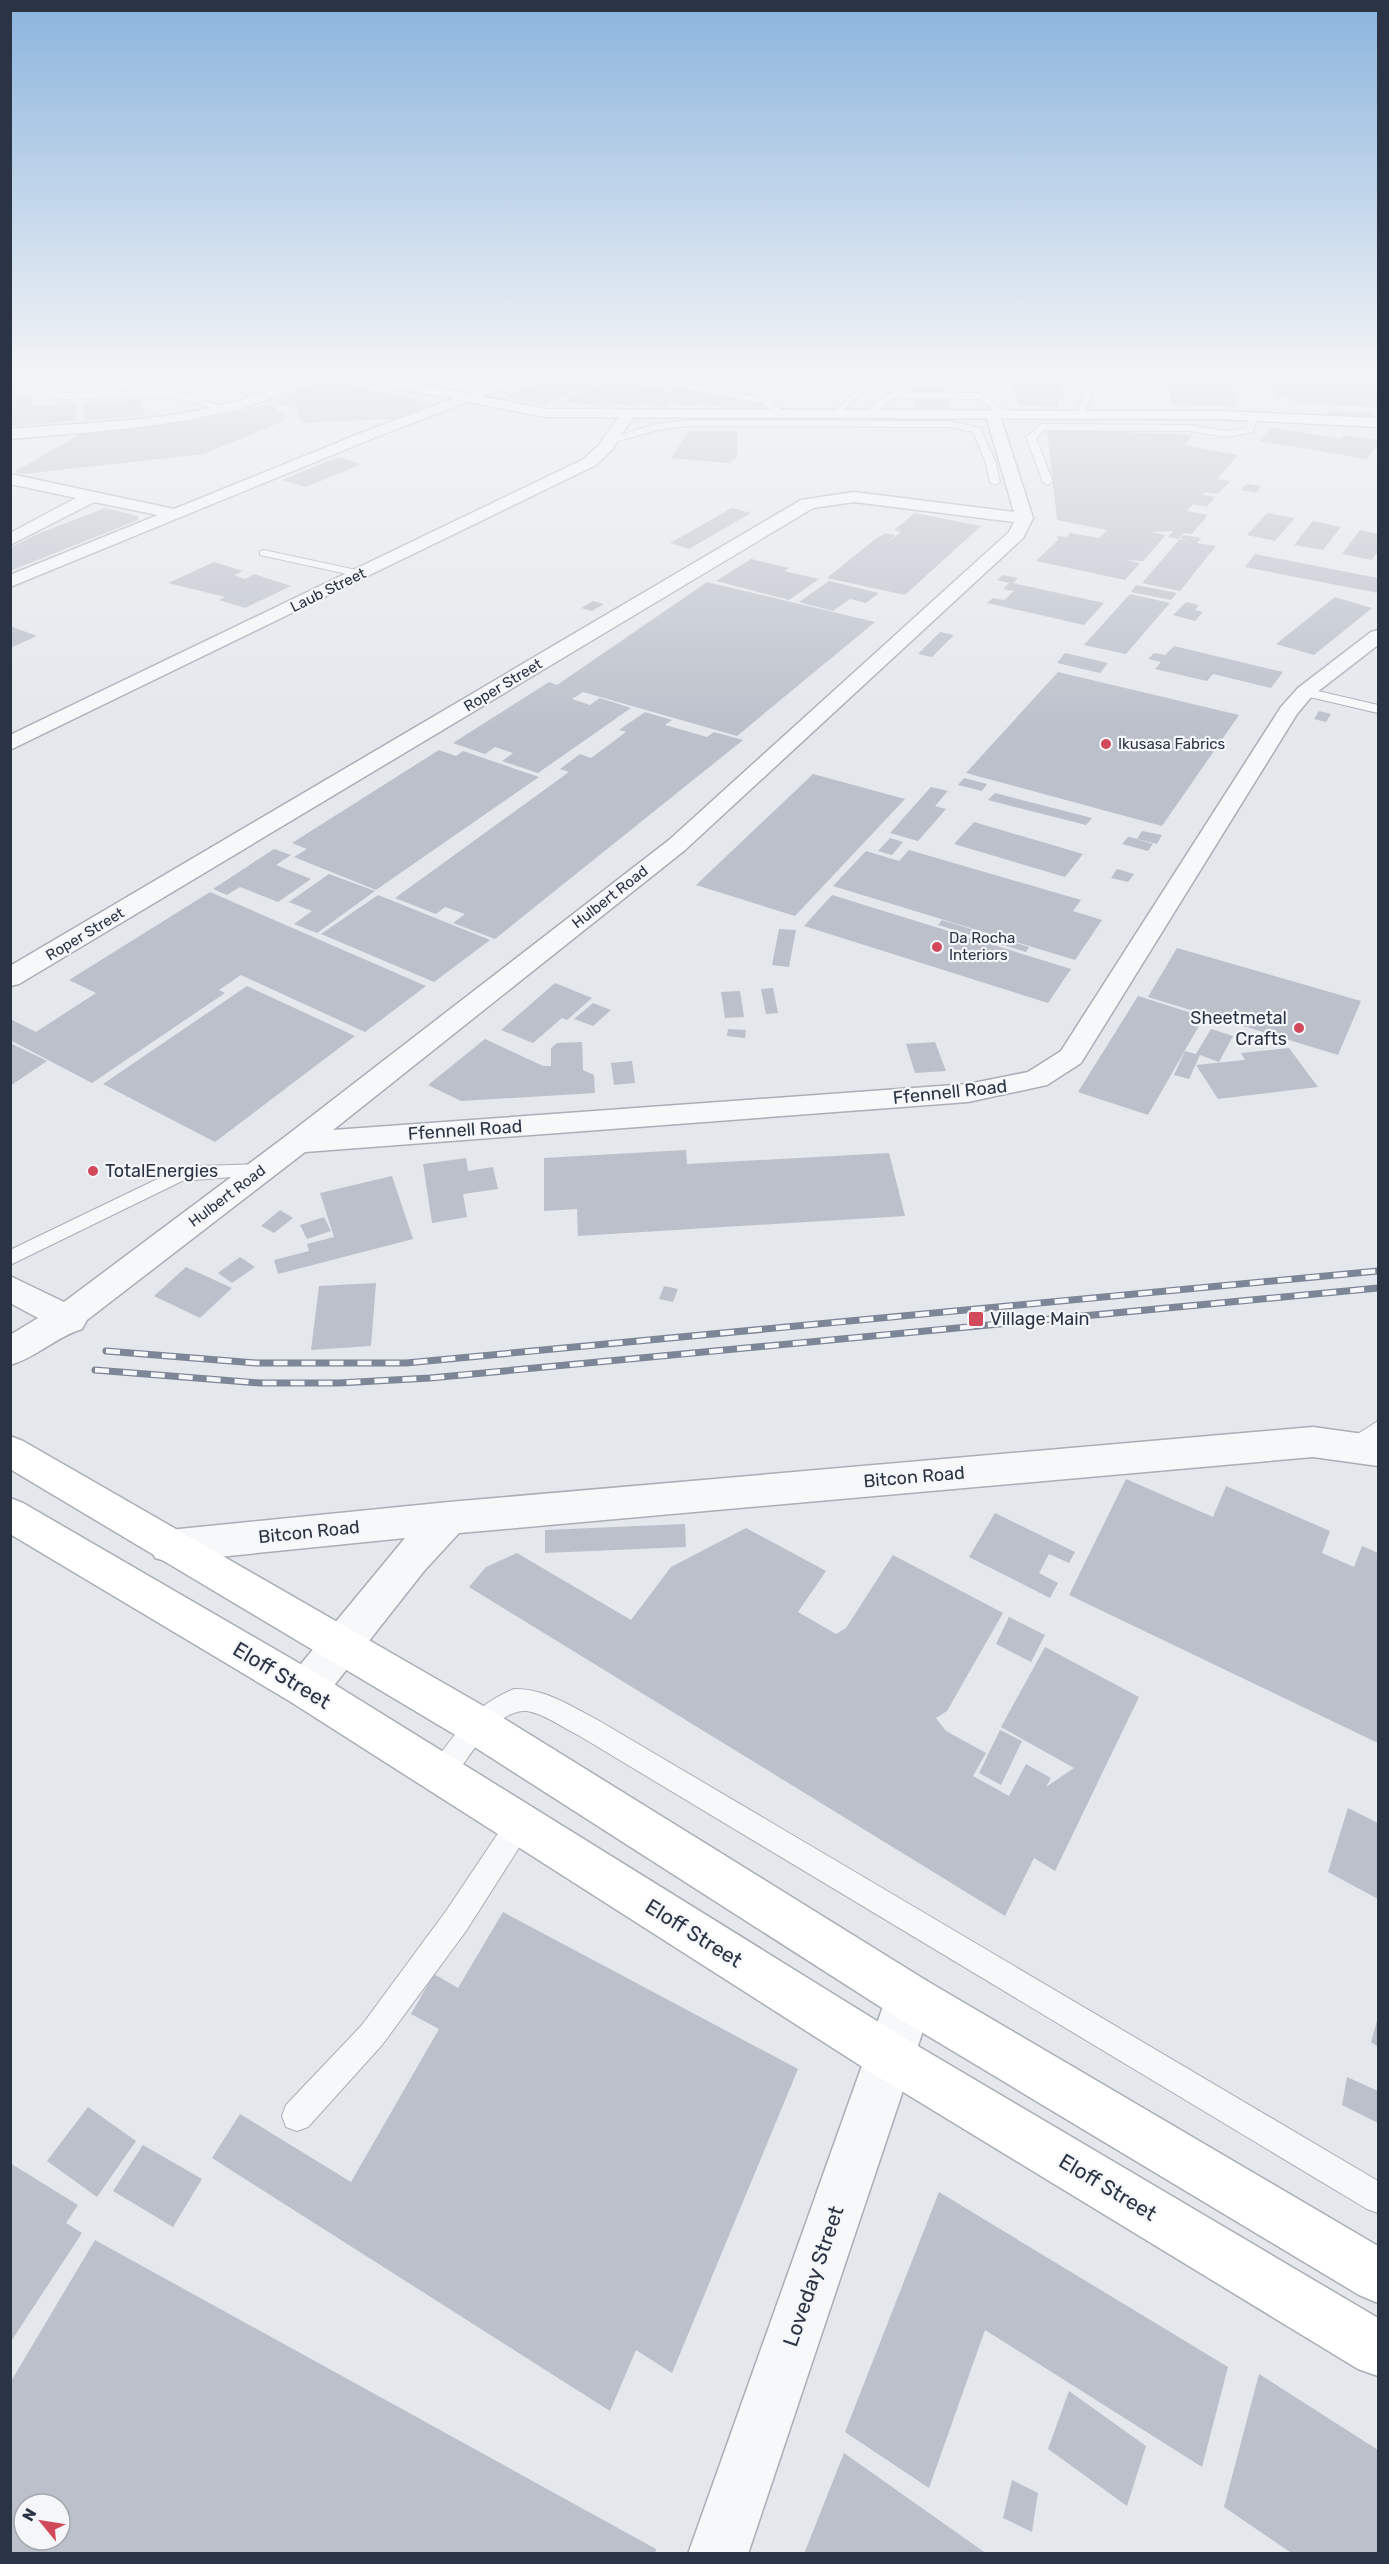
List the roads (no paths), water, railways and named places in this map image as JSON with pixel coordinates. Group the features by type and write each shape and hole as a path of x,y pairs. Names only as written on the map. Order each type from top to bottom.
{"street":[{"path":"82,494 175,514"},
{"path":"10,582 225,494"},
{"name":"Laub Street","path":"10,744 525,494"},
{"path":"1019,494 1024,518"},
{"path":"10,540 93,496"},
{"name":"Roper Street","path":"10,978 807,504 854,497 1024,518"},
{"name":"Hulbert Road","path":"10,1352 72,1314 262,1170 677,845 1017,534 1024,518"},
{"name":"Ffennell Road","path":"297,1143 968,1093 1037,1079 1071,1057 1288,711 1305,692 1378,636"},
{"path":"10,1288 72,1314"},
{"name":"Hulbert Road","path":"10,1372 72,1314"},
{"name":"Bitcon Road","path":"169,1546 449,1518 1313,1442 1371,1442"},
{"path":"10,1451 477,1725 910,1998 1378,2276"},
{"name":"Eloff Street","path":"10,1514 306,1689 889,2056 1378,2349"},
{"path":"306,1689 410,1559 449,1518"},
{"name":"Loveday Street","path":"718,2553 910,1998"}],"lane":[{"path":"264,553 361,574"},
{"path":"1305,692 1378,709"},
{"path":"10,1258 178,1176 200,1172 262,1170"},
{"path":"442,1773 477,1725 508,1700 529,1700 587,1728 1378,2198"},
{"path":"297,2116 372,2035 456,1921 520,1823"}],"railway":[{"path":"106,1351 256,1363 406,1363 1378,1271"},
{"path":"95,1370 260,1383 339,1383 430,1378 1378,1288"}],"place":[{"name":"Ikusasa Fabrics","path":"1106,744"},
{"name":"Da Rocha Interiors","path":"937,947"},
{"name":"Sheetmetal Crafts","path":"1299,1028"},
{"name":"TotalEnergies","path":"93,1171"},
{"name":"Village Main","path":"976,1319"}]}
